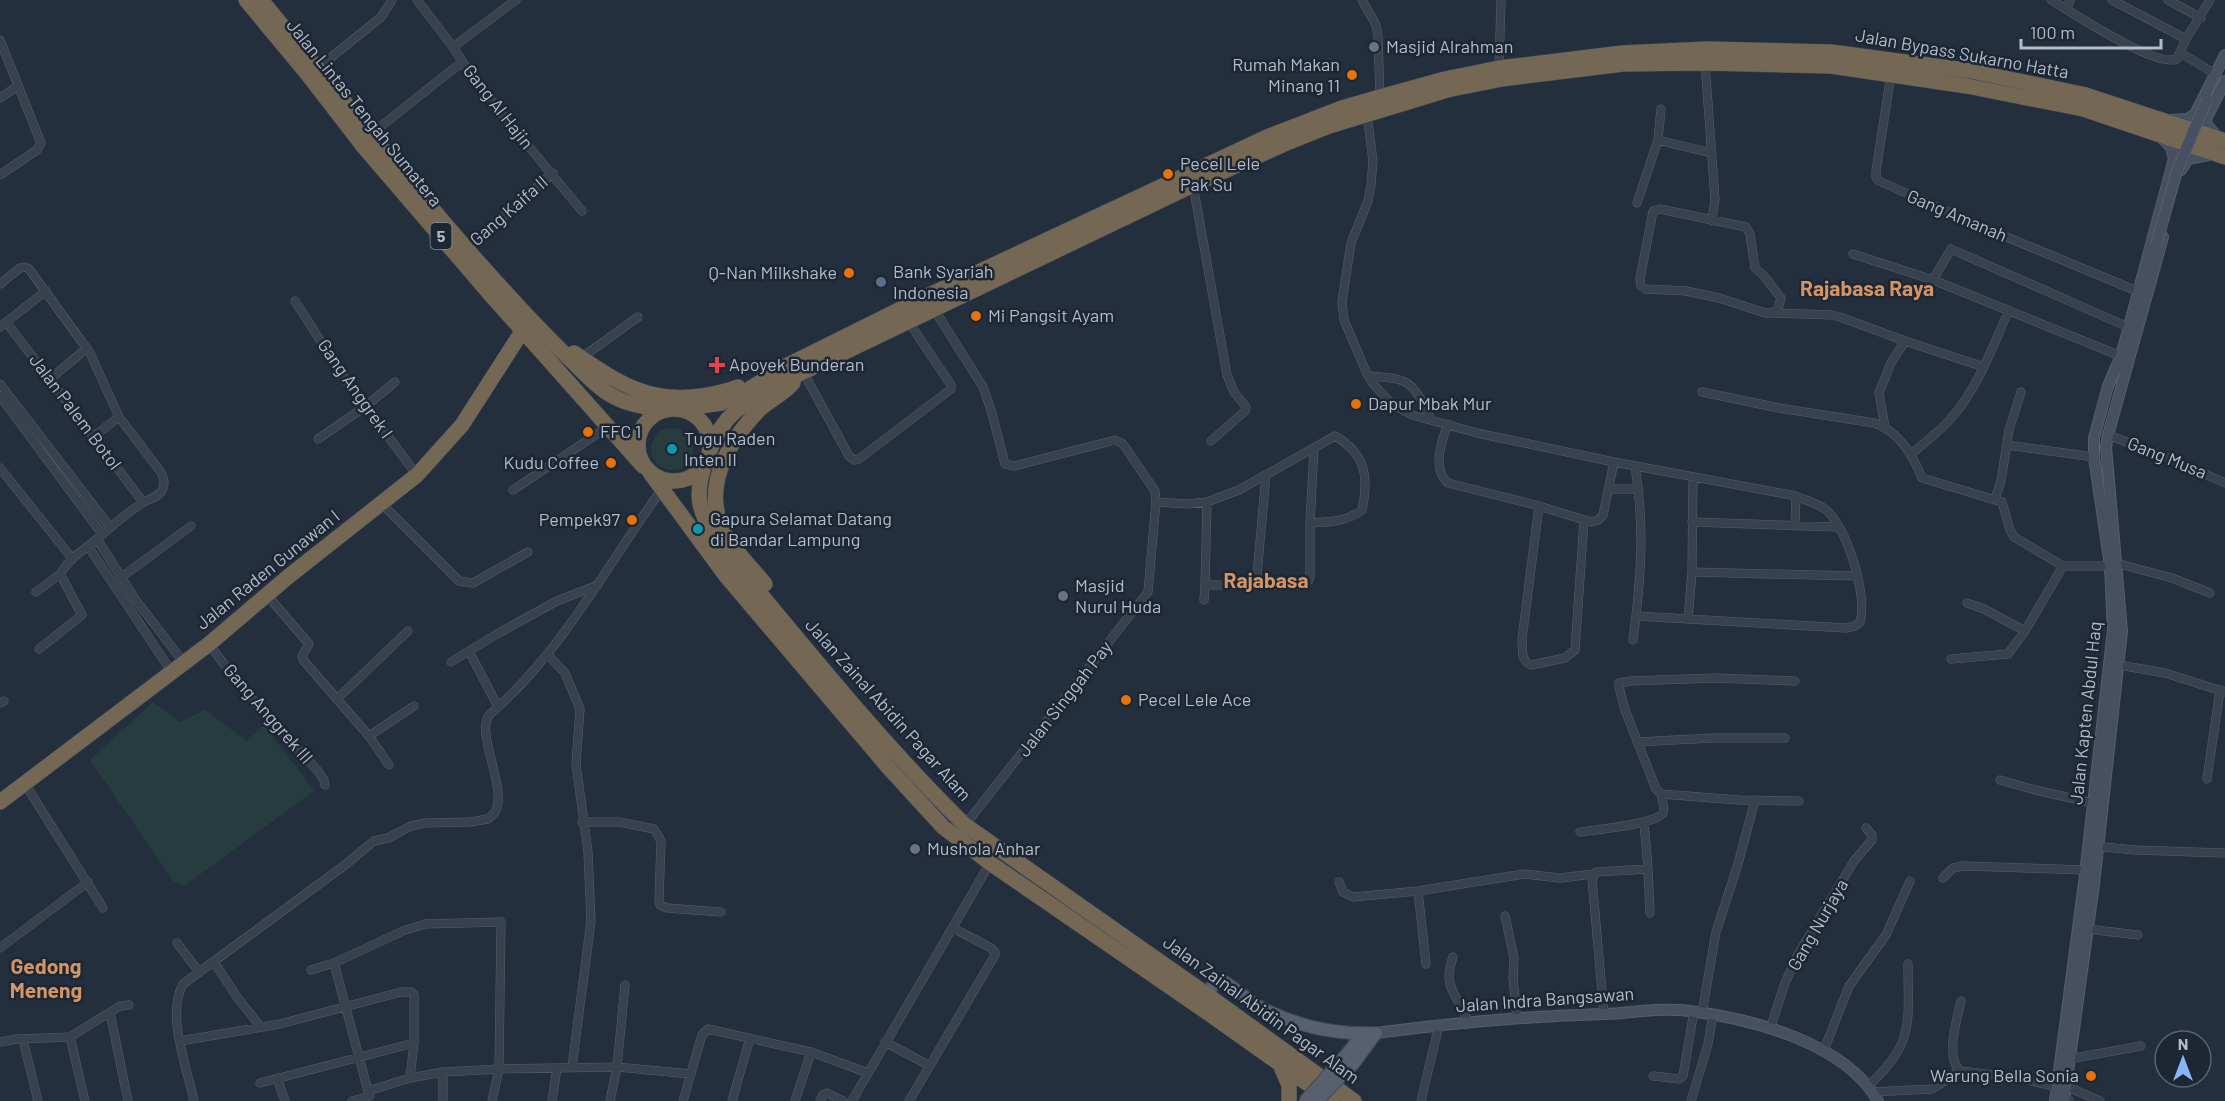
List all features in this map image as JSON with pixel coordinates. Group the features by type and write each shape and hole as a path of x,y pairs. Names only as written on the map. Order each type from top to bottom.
{"highway":[{"name":"Jalan Lintas Tengah Sumatera","path":"246,0 363,146 647,470"},
{"name":"Jalan Lintas Tengah Sumatera","path":"261,0 466,249 544,333 605,392 623,402 638,406 673,409"},
{"name":"Jalan Bypass Sukarno Hatta","path":"673,409 721,403 908,321 1267,137 1342,108 1444,79 1499,69 1633,52 1707,49 1831,52 1972,71 2086,95 2159,126 2221,148"},
{"name":"Jalan Bypass Sukarno Hatta","path":"1118,213 1193,185 1329,126 1447,90 1512,78 1623,64 1831,66 1967,86 2159,126"},
{"name":"Jalan Bypass Sukarno Hatta","path":"708,455 717,431 731,414 796,371 926,297 1095,225"},
{"name":"Jalan Raden Gunawan I","path":"0,802 209,644 417,475 462,424 523,330"},
{"path":"544,333 619,382 648,395 676,399 725,392 796,371"},
{"path":"790,628 768,587 727,537 715,509 714,496 716,480 739,433 759,410 791,385 796,371"},
{"path":"673,409 691,413 701,421 709,437 708,455 698,472 688,478 670,481 647,470 638,449 640,432 651,417 673,409"},
{"name":"Jalan Zainal Abidin Pagar Alam","path":"708,455 699,478 698,494 705,523 761,605 917,801 943,827 990,863 1332,1101"},
{"name":"Jalan Zainal Abidin Pagar Alam","path":"647,470 663,488 726,576 790,628 934,795 965,825 1354,1101"},
{"path":"1279,1063 1289,1085 1289,1101"}],"main road":[{"name":"Jalan Indra Bangsawan","path":"1206,994 1215,983 1223,981 1260,1007 1298,1024 1319,1030 1376,1034"},
{"path":"1317,1101 1350,1059 1363,1034"},
{"path":"1305,1101 1376,1034"}],"street":[{"path":"318,69 381,17 392,0"},
{"name":"Gang Al Hajin","path":"417,0 520,137 582,211"},
{"path":"453,47 516,0"},
{"path":"1362,0 1376,25 1380,97"},
{"path":"1499,69 1501,0"},
{"path":"2051,0 2121,42 2149,55 2174,61 2181,53 2186,39 2210,0"},
{"path":"2067,9 2070,0"},
{"path":"2112,0 2186,39"},
{"path":"2168,0 2201,18"},
{"path":"0,40 41,143 38,150 0,174"},
{"path":"2181,53 2220,71"},
{"path":"2159,126 2187,119 2195,114 2220,71 2225,56"},
{"path":"370,135 462,62"},
{"path":"1705,63 1715,200 1712,221"},
{"name":"Jalan Kapten Abdul Haq","path":"2061,1094 2069,1059 2086,870 2093,846 2093,803 2110,694 2119,666 2122,631 2111,549 2094,457 2094,438 2108,386 2125,357 2128,327 2137,291 2152,256 2177,171 2220,71"},
{"name":"Gang Amanah","path":"1891,74 1876,171 1879,181 1972,223 2137,291"},
{"path":"2176,171 2188,159 2221,148 2207,125 2209,113 2225,81"},
{"path":"0,98 18,86"},
{"path":"2198,108 2200,115 2205,116 2209,113"},
{"path":"1637,203 1658,140 1661,109"},
{"path":"1367,114 1373,161 1371,185 1368,201 1351,243 1342,302 1344,320 1368,376 1391,403 1412,415 1477,433 1614,462 1796,496 1827,510 1839,527 1850,553 1862,597 1860,622 1846,628 1636,616"},
{"name":"Jalan Kapten Abdul Haq","path":"2111,549 2106,447 2108,435 2125,357 2176,171 2171,147 2159,126"},
{"path":"1658,140 1712,153"},
{"name":"Gang Kaifa II","path":"466,249 552,173"},
{"path":"1193,185 1227,375 1234,392 1246,407 1245,411 1211,441"},
{"path":"1772,314 1778,309 1781,298 1755,268 1749,230 1746,227 1660,209 1653,211 1640,274 1641,286 1645,289 1686,291 1772,314 1832,315 1856,321 1905,341 1984,367"},
{"path":"1933,279 1951,249 2128,327"},
{"path":"1853,254 1933,279 2125,357"},
{"path":"0,284 20,268 25,267 46,291 87,348 119,417 160,471 164,480 162,491 154,498 143,502 72,557 60,574 36,592"},
{"path":"3,325 46,291"},
{"name":"Gang Anggrek I","path":"295,301 345,379 417,475"},
{"name":"Jalan Singgah Pay","path":"934,309 983,387 993,417 1003,461 1007,466 1015,466 1115,440 1123,444 1152,486 1156,502 1148,592 965,825"},
{"path":"1911,454 1941,429 1959,409 1984,367 2009,310"},
{"path":"581,358 638,316"},
{"path":"796,371 849,456 854,460 859,459 951,389 951,385 908,321"},
{"name":"Jalan Palem Botol","path":"3,325 50,379 143,502"},
{"path":"1885,427 1879,393 1891,363 1905,341"},
{"path":"50,379 87,348"},
{"path":"1368,376 1408,383 1415,388 1431,419"},
{"path":"318,439 366,406 395,382"},
{"path":"0,384 4,398 64,466 110,527"},
{"path":"1702,392 1779,408 1870,422 1885,427 1911,454 1922,478 1995,499 2003,504 2008,525 2014,537 2063,566 2113,564 2165,576 2210,593"},
{"path":"1995,499 2021,392"},
{"path":"93,437 119,417"},
{"path":"1448,424 1439,462 1442,477 1448,483 1574,515 1584,520 1598,520 1603,515 1614,462"},
{"path":"513,490 609,426"},
{"path":"30,429 100,536 121,578 184,663"},
{"name":"Gang Musa","path":"2108,435 2174,460 2225,483"},
{"path":"1156,502 1188,504 1207,502 1239,490 1335,436 1358,455 1363,465 1365,495 1362,510 1353,517 1341,521 1310,523"},
{"path":"2007,445 2094,457"},
{"path":"1205,585 1302,585 1309,580 1314,448"},
{"path":"56,472 64,466"},
{"path":"1633,640 1642,541 1639,489 1635,466"},
{"path":"0,468 3,479 72,557"},
{"path":"1256,586 1266,474"},
{"path":"1688,619 1692,572 1693,477"},
{"path":"194,1101 180,1041 176,1010 178,994 183,984 345,865 374,841 387,838 411,826 425,823 470,822 489,819 496,811 497,792 485,729 488,717 547,654 598,585 633,528 663,488"},
{"path":"1609,489 1639,489"},
{"path":"1795,526 1796,496"},
{"path":"1204,600 1207,502"},
{"path":"381,503 459,581 474,584 528,552"},
{"path":"1539,506 1522,639 1523,657 1525,662 1531,666 1565,658 1575,650 1584,520"},
{"path":"1692,522 1839,527"},
{"path":"113,584 191,526"},
{"path":"88,546 171,671"},
{"name":"Jalan Kapten Abdul Haq","path":"2061,1094 2075,983 2087,929 2093,846 2110,694 2113,564"},
{"path":"1951,659 2005,655 2025,631 2063,566"},
{"path":"1692,572 1856,576"},
{"path":"39,649 82,615 60,574"},
{"path":"451,662 557,602 598,585"},
{"path":"267,595 307,641 309,646 302,656 304,662 369,736 389,765"},
{"path":"1967,603 1984,609 2025,631"},
{"path":"337,699 408,631"},
{"name":"Gang Anggrek III","path":"209,644 238,683 316,770 325,785"},
{"path":"469,651 498,707"},
{"path":"547,654 565,673 580,709 576,764 582,822 588,852 591,921 572,1067"},
{"path":"2119,666 2165,673 2223,691 2207,779"},
{"path":"1580,832 1644,822 1662,814 1664,810 1661,794 1656,789 1625,710 1619,683 1715,678 1795,681"},
{"path":"369,736 414,706"},
{"path":"1637,742 1713,738 1785,738"},
{"path":"2000,780 2093,803"},
{"path":"25,784 103,908"},
{"path":"1661,794 1799,801"},
{"path":"1653,1076 1679,1079 1683,1076 1703,1013 1716,932 1738,864 1755,800"},
{"path":"582,822 618,822 654,829 661,841 658,900 660,905 667,908 721,912"},
{"path":"1644,822 1650,913"},
{"name":"Gang Nurjaya","path":"1770,1029 1785,983 1797,956 1854,861 1872,840 1872,835 1866,828"},
{"path":"2093,846 2223,853"},
{"path":"852,1101 990,863"},
{"path":"1943,878 1953,868 1963,866 2086,870"},
{"path":"1604,1014 1592,878 1596,872 1648,869"},
{"path":"1339,882 1343,892 1353,897 1418,891 1524,874 1560,878 1592,878"},
{"path":"1824,1050 1849,986 1886,935 1910,881"},
{"path":"0,948 88,882"},
{"path":"1418,891 1426,964"},
{"path":"1505,916 1514,958 1513,978 1517,1019"},
{"path":"311,970 334,963 402,931 425,924 501,922 499,1069 492,1101"},
{"path":"909,1101 996,952 953,928"},
{"path":"2087,929 2138,935"},
{"path":"177,943 199,972"},
{"path":"1453,957 1449,976 1450,985 1466,1012 1468,1023"},
{"path":"214,962 260,1026"},
{"path":"334,963 370,1096"},
{"path":"1873,1093 1903,1043 1909,1020 1908,964"},
{"path":"610,1101 617,1067 626,986"},
{"path":"180,1041 280,1024 401,992 413,993 414,1043 410,1078"},
{"path":"1961,1000 1952,1053 1954,1066 1960,1071 2020,1078 2061,1094 2100,1101"},
{"path":"0,1042 70,1037 120,1006 129,1005"},
{"name":"Jalan Indra Bangsawan","path":"1376,1034 1439,1025 1517,1019 1674,1010 1703,1013 1770,1029 1824,1050 1851,1068 1873,1093"},
{"path":"110,1013 128,1101"},
{"path":"1691,1101 1708,1044 1703,1013"},
{"path":"1421,1101 1439,1025"},
{"path":"683,1101 702,1035 713,1029 811,1052 868,1073"},
{"path":"70,1037 85,1101"},
{"path":"732,1101 750,1038"},
{"path":"23,1040 38,1101"},
{"path":"885,1042 930,1066"},
{"path":"260,1083 414,1043"},
{"path":"2069,1059 2141,1046"},
{"path":"795,1101 811,1052"},
{"path":"352,1101 370,1096 410,1078 443,1072 617,1067 691,1074"},
{"path":"552,1101 557,1068"},
{"path":"1873,1093 1932,1089 1960,1071"},
{"path":"443,1072 443,1101"},
{"path":"277,1078 285,1101"},
{"path":"820,1101 827,1093 843,1101"}],"green space":[{"path":"672,428 687,434 693,449 687,464 672,470 657,464 651,449 657,434"},
{"path":"153,702 180,722 205,710 247,741 264,725 314,791 184,886 174,882 90,760"}],"place":[{"name":"Masjid Alrahman","path":"1374,47"},
{"name":"Rumah Makan Minang 11","path":"1352,75"},
{"name":"Pecel Lele Pak Su","path":"1168,174"},
{"name":"Q-Nan Milkshake","path":"849,273"},
{"name":"Bank Syariah Indonesia","path":"881,282"},
{"name":"Mi Pangsit Ayam","path":"976,316"},
{"name":"Apoyek Bunderan","path":"717,365"},
{"name":"Dapur Mbak Mur","path":"1356,404"},
{"name":"FFC 1","path":"588,432"},
{"name":"Tugu Raden Inten II","path":"672,449"},
{"name":"Kudu Coffee","path":"611,463"},
{"name":"Pempek97","path":"632,520"},
{"name":"Gapura Selamat Datang di Bandar Lampung","path":"698,529"},
{"name":"Masjid Nurul Huda","path":"1063,596"},
{"name":"Pecel Lele Ace","path":"1126,700"},
{"name":"Mushola Anhar","path":"915,849"},
{"name":"Warung Bella Sonia","path":"2091,1076"}],"district":[{"name":"Rajabasa Raya","path":"1867,289"},
{"name":"Rajabasa","path":"1266,581"},
{"name":"Gedong Meneng","path":"46,979"}]}
